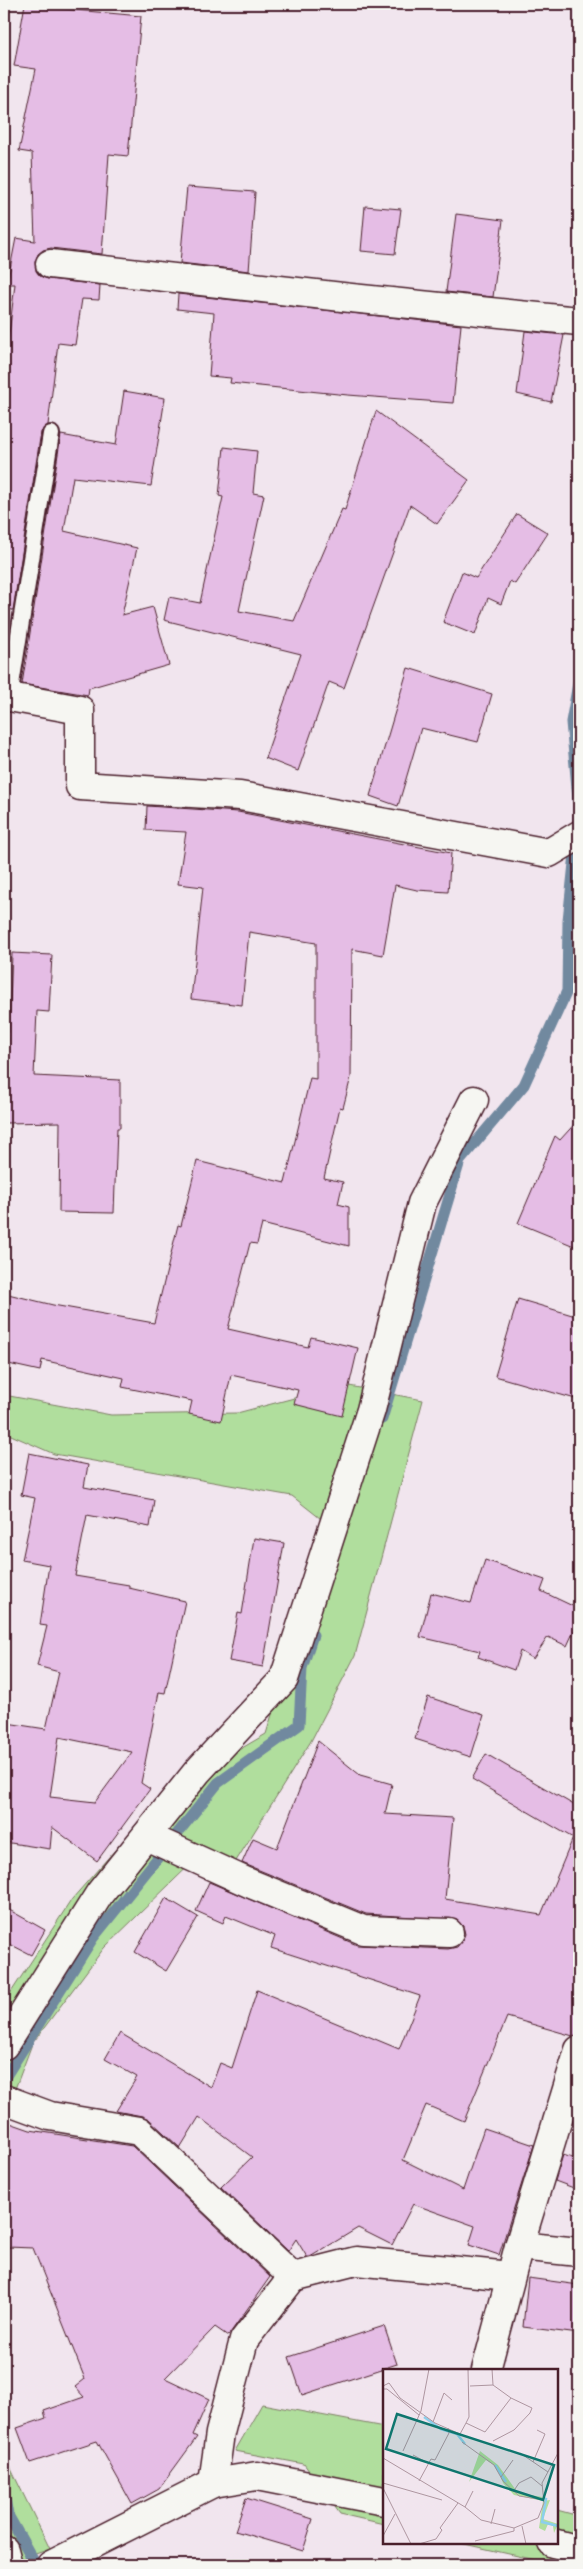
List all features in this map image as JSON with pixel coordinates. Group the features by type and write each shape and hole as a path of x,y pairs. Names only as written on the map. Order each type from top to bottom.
{"street":[{"path":"50,264 351,298 579,320"},
{"path":"6,696 80,710 80,786 240,796 549,853 579,835"},
{"path":"4,2044 100,1893 198,1772 284,1679 371,1410 422,1203 474,1100"},
{"path":"146,1836 249,1884 363,1930 449,1933"},
{"path":"486,2369 510,2276 579,2050"},
{"path":"4,2100 50,2116 139,2131 293,2277"},
{"path":"519,2246 579,2252"},
{"path":"213,2483 220,2433 244,2340 293,2277 356,2261 510,2276"},
{"path":"52,2565 213,2483 257,2476 383,2501"},
{"path":"4,2550 8,2565"}],"lane":[{"path":"6,696 51,434"}],"green space":[{"path":"344,1385 423,1400 355,1656 311,1741 236,1861 206,1849 104,1948 32,2044 4,2118 4,2003 72,1899 165,1793 266,1734 330,1526 292,1496 54,1454 4,1432 4,1395 111,1415 237,1413"},
{"path":"262,2404 383,2427 383,2524 340,2514 304,2464 235,2451"},
{"path":"4,2420 11,2469 50,2549 4,2565"},
{"path":"558,2510 579,2516 579,2565 558,2565 464,2544 558,2544"}],"building":[{"path":"25,4 53,4 53,8 141,16 128,156 109,154 102,254 51,248 43,250 38,254 35,262 36,271 40,276 48,279 100,285 99,300 82,299 75,345 58,343 48,425 41,432 13,610 4,609 4,376 15,284 7,284 16,238 35,241 32,153 19,151 36,69 14,66"},
{"path":"187,187 255,192 249,271 180,263"},
{"path":"365,206 401,209 395,254 361,251"},
{"path":"456,214 503,220 493,297 446,292"},
{"path":"178,294 461,325 453,403 230,383 231,378 209,376 214,313 177,309"},
{"path":"525,331 564,335 551,402 517,394"},
{"path":"124,391 165,398 151,486 73,477 64,531 137,548 122,615 153,607 169,665 89,688 88,695 22,684 61,435 116,445"},
{"path":"376,411 469,480 437,524 410,505 344,688 329,682 298,771 265,758 301,654 164,620 169,597 200,603 223,497 219,496 224,447 257,451 253,493 264,495 239,611 294,621 342,509 345,510"},
{"path":"517,514 548,533 515,584 510,581 501,604 488,598 475,635 443,622 462,572 476,578"},
{"path":"408,668 492,694 478,742 421,728 398,806 370,796"},
{"path":"147,806 238,812 451,853 448,892 417,890 395,885 383,955 352,949 351,1077 343,1108 340,1107 324,1178 343,1182 338,1204 349,1207 349,1246 262,1224 257,1244 250,1243 228,1329 308,1347 311,1337 358,1348 342,1416 294,1404 298,1390 231,1375 221,1421 189,1414 192,1401 122,1387 124,1378 42,1360 40,1371 4,1363 4,1293 53,1305 154,1323 178,1225 181,1226 197,1161 285,1183 310,1078 316,1079 316,943 249,932 242,1005 191,999 203,887 178,884 186,832 146,830"},
{"path":"12,953 52,955 49,1012 37,1011 34,1076 120,1080 120,1128 117,1128 114,1213 59,1212 60,1122 5,1123"},
{"path":"579,1119 579,1248 518,1223 555,1136 560,1140"},
{"path":"518,1299 579,1317 579,1400 495,1376"},
{"path":"29,1453 88,1465 84,1487 154,1500 150,1527 87,1515 75,1576 129,1585 129,1588 185,1601 165,1693 159,1692 141,1783 150,1789 97,1861 52,1827 50,1849 4,1842 4,1745 7,1723 46,1729 59,1672 37,1666 47,1626 40,1625 49,1565 22,1560 35,1498 21,1495","holes":["59,1737 132,1752 95,1802 50,1797"]},
{"path":"254,1538 284,1543 263,1667 229,1661 238,1613 242,1614"},
{"path":"485,1560 545,1580 541,1591 579,1609 579,1620 567,1646 548,1637 533,1659 520,1651 514,1670 478,1657 480,1651 420,1637 431,1593 471,1603"},
{"path":"428,1697 484,1715 471,1757 415,1739"},
{"path":"318,1741 360,1775 392,1784 385,1814 453,1818 445,1899 541,1915 573,1838 472,1779 486,1754 579,1808 579,2035 573,2036 507,2017 464,2121 426,2105 403,2160 463,2190 484,2128 534,2145 499,2255 469,2245 475,2226 413,2204 392,2245 358,2228 310,2257 307,2257 296,2239 288,2251 221,2187 252,2157 199,2117 180,2148 149,2119 116,2111 137,2077 105,2059 120,2033 211,2087 220,2063 232,2068 257,1990 399,2049 420,1996 271,1948 275,1936 226,1916 223,1923 196,1911 209,1882 357,1945 448,1949 457,1947 462,1941 465,1934 463,1926 457,1920 366,1914 242,1863 253,1838 277,1848"},
{"path":"166,1898 198,1917 166,1971 135,1952"},
{"path":"4,1907 45,1930 31,1955 4,1941"},
{"path":"10,2123 30,2130 132,2146 270,2277 228,2336 215,2327 165,2378 209,2399 193,2435 197,2437 159,2489 132,2504 97,2441 30,2463 17,2428 46,2418 44,2411 84,2397 75,2387 85,2379 33,2248 7,2247 7,2238 4,2238 4,2141"},
{"path":"563,2155 579,2160 579,2190 555,2181"},
{"path":"528,2278 579,2285 579,2334 523,2327"},
{"path":"384,2326 397,2364 302,2395 289,2357"},
{"path":"246,2498 313,2519 303,2551 235,2531"}],"waterway":[{"path":"579,678 571,722 579,810"},
{"path":"382,1419 460,1161 524,1085 567,991 568,920 579,816"},
{"path":"4,2079 93,1938 218,1783 299,1725 302,1668 313,1635"},
{"path":"4,2493 8,2515 36,2565"}]}
